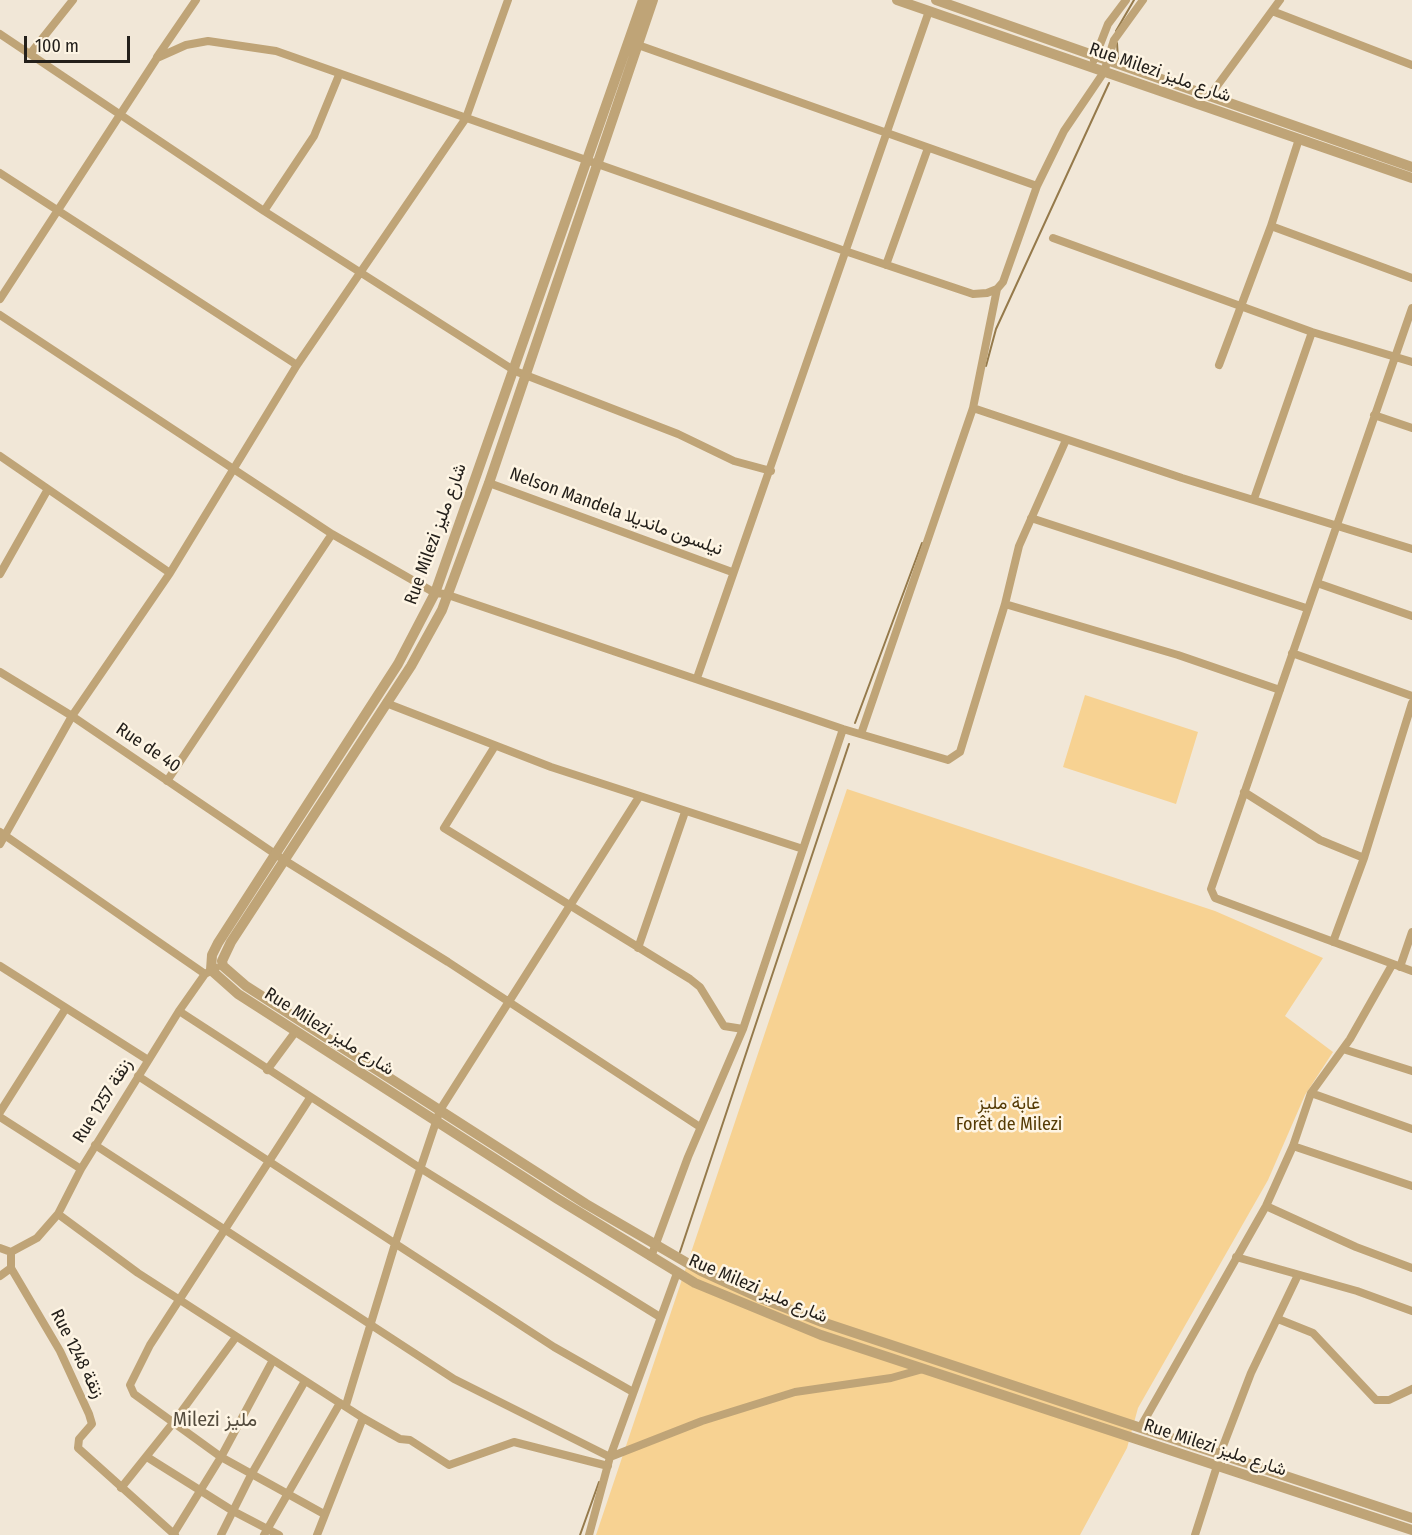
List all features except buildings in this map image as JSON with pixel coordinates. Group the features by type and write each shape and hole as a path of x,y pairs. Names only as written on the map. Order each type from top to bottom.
{"street":[{"path":"30,54 73,0"},
{"path":"0,299 59,212 119,114 196,0"},
{"name":"Rue Milezi شارع مليز","path":"643,0 592,161 520,372 435,593 398,664 231,942 222,961 223,966 241,982 438,1115 653,1251 822,1322 1412,1518"},
{"name":"Rue Milezi شارع مليز","path":"592,161 638,45 653,0"},
{"name":"Rue Milezi شارع مليز","path":"897,0 1412,178"},
{"name":"Rue Milezi شارع مليز","path":"936,0 1412,167"},
{"path":"1092,68 1108,24 1126,0"},
{"path":"157,58 186,45 208,42 227,42 276,51 339,75 973,294 987,293 997,289 1003,282 1037,186 1064,131 1104,72 1114,40 1143,0"},
{"path":"1209,97 1280,0"},
{"path":"0,844 3,834 72,716 170,573 297,365 466,118 505,1"},
{"path":"697,678 732,572 771,471 929,11"},
{"path":"1272,11 1412,65"},
{"path":"0,34 264,211 361,271 452,333 520,372 678,434 734,461 771,471"},
{"path":"638,45 1037,186"},
{"path":"264,211 314,136 339,75"},
{"path":"1219,365 1271,226 1299,139"},
{"path":"886,264 928,147"},
{"path":"0,173 297,365"},
{"path":"1271,226 1412,278"},
{"path":"1053,238 1312,332 1412,362"},
{"path":"861,734 973,408 997,289"},
{"path":"1412,310 1317,583 1306,608 1211,894 1412,971"},
{"path":"0,315 233,471 332,534 435,593 448,595 697,678 843,729 948,760 960,752 1005,604 1019,546 1066,440"},
{"path":"1254,499 1312,332"},
{"name":"Rue Milezi شارع مليز","path":"438,1115 296,1031 237,994 208,972 218,943 386,703 427,638 448,595 489,483 520,372"},
{"path":"973,408 1066,440 1412,549"},
{"path":"1374,415 1412,428"},
{"path":"0,456 170,573"},
{"name":"Nelson Mandela نيلسون مانديلا","path":"489,483 732,572"},
{"path":"0,574 48,489"},
{"path":"1031,518 1306,608"},
{"path":"167,781 332,534"},
{"path":"1317,583 1412,616"},
{"path":"1005,604 1178,655 1280,690"},
{"path":"1292,653 1412,696"},
{"name":"Rue de 40","path":"0,672 72,716 280,857 700,1127"},
{"path":"386,703 495,746 639,797 803,849"},
{"path":"1333,942 1364,858 1412,703"},
{"path":"653,1251 700,1127 743,1029 843,729"},
{"path":"495,746 444,828 700,987 712,1010 724,1026 743,1029"},
{"path":"1244,792 1326,843 1364,858"},
{"path":"266,1532 286,1494 343,1404 438,1115 639,797"},
{"path":"638,948 685,812"},
{"path":"3,834 208,972 223,966"},
{"path":"1140,1428 1266,1206 1293,1146 1311,1093 1343,1049 1396,966 1412,932"},
{"path":"0,966 148,1060"},
{"name":"Rue 1257 زنقة","path":"11,1252 38,1238 58,1214 95,1145 179,1011 208,972"},
{"path":"0,1112 66,1008"},
{"path":"179,1011 420,1168 660,1317"},
{"path":"267,1070 296,1031"},
{"path":"1343,1049 1412,1071"},
{"path":"138,1076 268,1163 555,1347 633,1392"},
{"path":"1311,1093 1412,1129"},
{"path":"310,1098 150,1345 130,1385 134,1395 221,1457 324,1514"},
{"path":"0,1117 81,1169"},
{"path":"95,1145 454,1379 609,1462"},
{"path":"1293,1146 1412,1186"},
{"path":"1266,1206 1356,1247 1412,1268"},
{"path":"58,1214 180,1300 305,1381 363,1418 400,1438 410,1440 449,1465 514,1442 609,1462 702,1421 795,1392 891,1378 923,1368"},
{"path":"0,1248 11,1252 11,1268 0,1276"},
{"name":"Rue Milezi شارع مليز","path":"653,1251 677,1273 745,1305 821,1335 1412,1530"},
{"path":"1236,1257 1357,1291 1412,1311"},
{"name":"Rue 1248 زنقة","path":"11,1268 60,1351 89,1414 92,1424 79,1439 78,1448 174,1534"},
{"path":"589,1535 609,1462 677,1273"},
{"path":"1220,1454 1251,1373 1298,1275"},
{"path":"1278,1319 1313,1333 1376,1400 1389,1400 1412,1389"},
{"path":"121,1488 173,1423 236,1336"},
{"path":"174,1534 221,1457 273,1360"},
{"path":"221,1535 251,1475 305,1381"},
{"path":"317,1535 363,1418"},
{"path":"147,1456 266,1532 279,1535"},
{"path":"1195,1535 1217,1466"}],"green space":[{"path":"1085,695 1198,732 1176,804 1063,767"},
{"name":"غابة مليز Forêt de Milezi","path":"847,789 1215,911 1323,958 1285,1016 1333,1052 1305,1095 1268,1180 1138,1408 1127,1448 1080,1535 596,1535"}],"waterway":[{"path":"1116,31 1134,0"},
{"path":"1117,43 1118,59"},
{"path":"986,366 996,329 1109,83"},
{"path":"855,723 922,543"},
{"path":"680,1252 849,744"},
{"path":"580,1535 599,1482"}],"district":[{"name":"Milezi مليز","path":"215,1420"}]}
